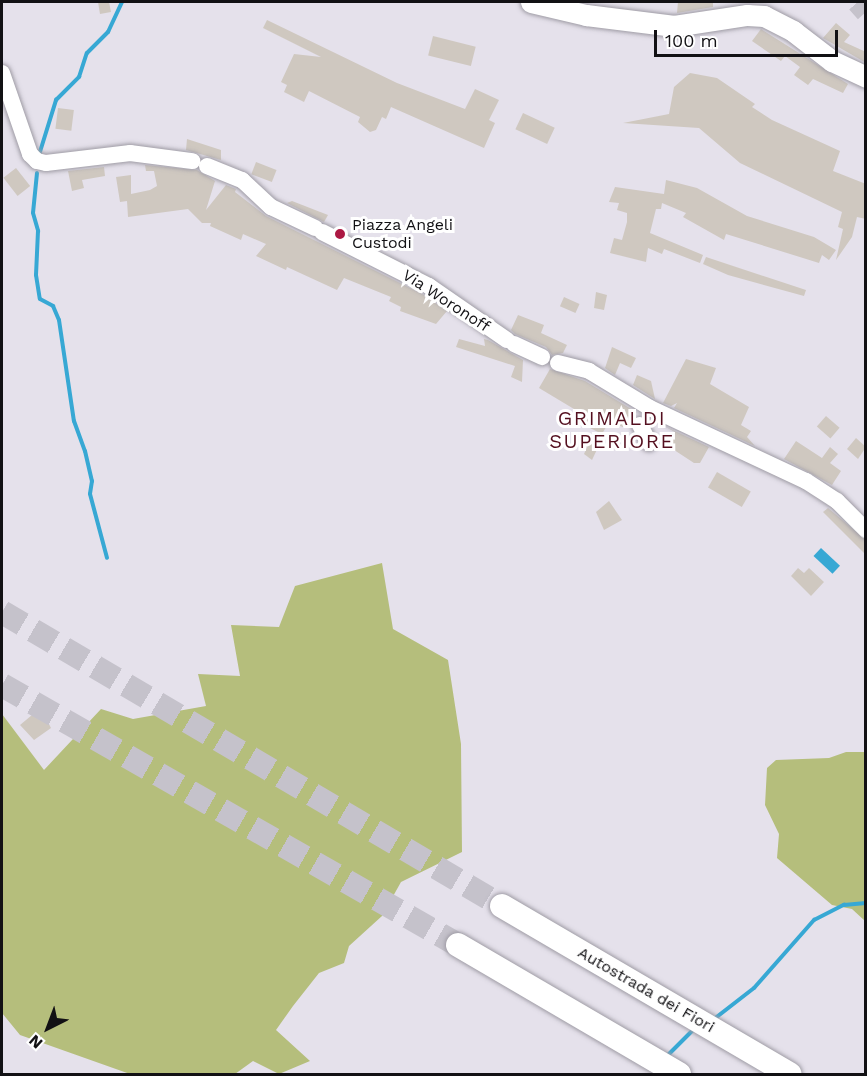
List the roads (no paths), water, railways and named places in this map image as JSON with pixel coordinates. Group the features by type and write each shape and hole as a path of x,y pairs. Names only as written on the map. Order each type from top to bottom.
{"highway":[{"name":"Autostrada dei Fiori","path":"502,906 790,1074"},
{"path":"459,945 679,1074"}],"main road":[{"path":"531,2 586,15 674,26 747,15 764,16 786,26 832,61 866,76"}],"street":[{"name":"Via Woronoff","path":"2,73 30,154 36,161 46,163 130,153 200,164 242,180 271,207 429,286 510,342 537,356"},
{"path":"558,363 589,371 650,408 806,481 837,501 866,530"},
{"path":"640,425 649,443"}],"water":[{"path":"821,548 840,566 833,574 813,556"}],"waterway":[{"path":"39,155 56,100 79,77 87,53 108,32 122,2"},
{"path":"37,173 33,213 38,231 36,275 40,299 53,306 59,320 74,421 85,451 92,481 90,494 107,558"},
{"path":"714,1019 754,988 814,920 844,905 866,903"},
{"path":"666,1057 695,1028"}],"tunnel":[{"path":"857,2 866,12"},
{"path":"2,612 502,906"},
{"path":"2,685 458,945"}],"place":[{"name":"Piazza Angeli Custodi","path":"340,234"}],"district":[{"name":"GRIMALDI SUPERIORE","path":"612,430"}]}
